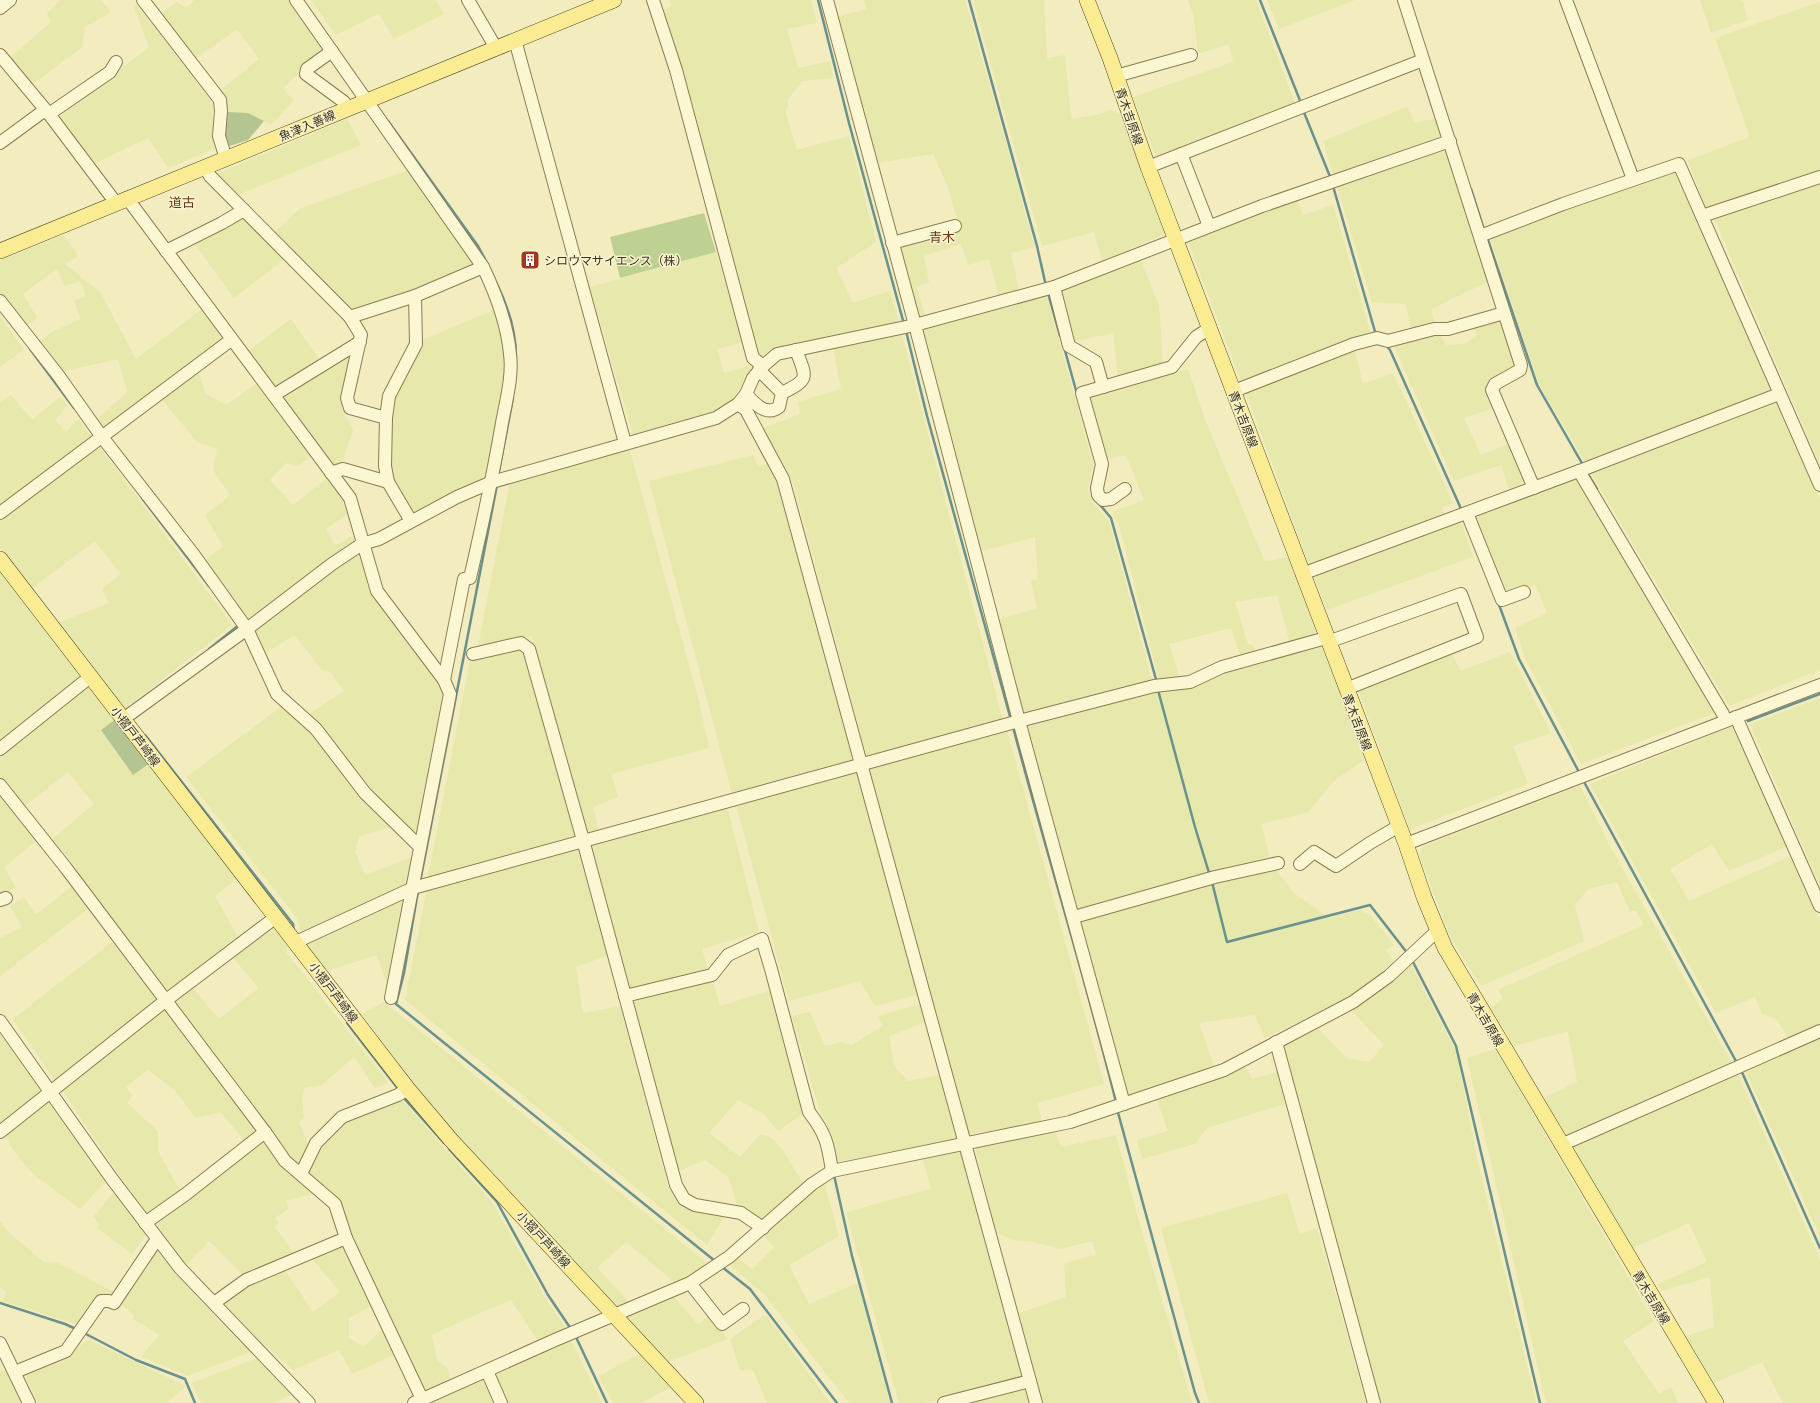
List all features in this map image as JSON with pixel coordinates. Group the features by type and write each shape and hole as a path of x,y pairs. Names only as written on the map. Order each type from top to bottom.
{"main road":[{"name":"魚津入善線","path":"0,251 614,0"},
{"name":"青木吉原線","path":"1087,0 1175,239 1406,844 1444,948 1716,1403"},
{"name":"小摺戸芦崎線","path":"0,559 122,720 296,942 408,1089 451,1140 696,1403"}],"street":[{"path":"0,8 10,0"},
{"path":"143,0 220,100 221,111 219,136 226,159"},
{"path":"296,0 365,101 384,124 483,268 497,296 506,323 511,356 508,392 492,482 470,578 464,579 444,680"},
{"path":"468,0 496,48"},
{"path":"653,0 676,70 753,358 782,393"},
{"path":"827,0 915,325 1019,721 1074,917 1124,1104"},
{"path":"1404,0 1521,365 1520,370 1495,384 1492,390 1534,488"},
{"path":"1566,0 1633,179"},
{"path":"515,40 625,443"},
{"path":"332,51 307,69 306,74 344,102 347,108"},
{"path":"0,55 121,201 166,251 350,498 362,544 377,591 444,680 450,694 391,998"},
{"path":"1116,76 1191,55"},
{"path":"1148,167 1423,60"},
{"path":"0,143 110,72 116,62"},
{"path":"122,720 247,629 332,564 362,544 379,539 457,497 492,482 716,418 738,404 746,394 753,378 761,368 777,354 915,325 1054,287 1262,206 1450,141"},
{"path":"1181,154 1209,226"},
{"path":"1480,236 1563,204 1679,164 1820,485"},
{"path":"205,167 210,176 350,317 361,335 347,398 350,408 386,418"},
{"path":"1702,216 1820,177"},
{"path":"166,251 222,223 244,210"},
{"path":"892,243 955,226"},
{"path":"350,317 414,296 483,268"},
{"path":"1054,287 1070,346 1096,362 1103,387"},
{"path":"411,522 388,482 385,466 386,418 389,396 416,344 414,296"},
{"path":"0,301 58,375 102,437 194,555 247,629 277,694 316,729 365,793 420,847"},
{"path":"1234,391 1354,344 1377,338 1388,341 1434,329 1448,329 1504,313"},
{"path":"1125,489 1111,499 1103,500 1098,495 1097,488 1102,464 1082,393 1172,367 1196,337 1210,328"},
{"path":"0,513 231,340"},
{"path":"274,395 360,342"},
{"path":"782,393 799,385 803,380 804,374 796,350"},
{"path":"746,394 758,408 776,410 779,407 782,393"},
{"path":"1302,574 1534,488 1779,394"},
{"path":"738,404 746,410 783,479 1036,1403"},
{"path":"331,473 343,469 388,482"},
{"path":"1579,471 1723,714"},
{"path":"1467,513 1502,600 1524,592"},
{"path":"296,942 413,888 1019,721 1154,686 1190,682 1222,667 1327,640 1461,594 1477,637 1346,689"},
{"path":"473,654 521,643 529,649 583,840 676,1185 684,1199 695,1205 741,1213 763,1228"},
{"path":"0,749 90,677"},
{"path":"1406,844 1820,685"},
{"path":"1736,717 1820,906"},
{"path":"0,785 66,868 286,1161 335,1204 346,1238 418,1401 690,1283 729,1257 812,1184 832,1171 1070,1122 1224,1070 1353,1002 1389,976 1437,931"},
{"path":"1300,864 1314,852 1336,866 1399,826"},
{"path":"1074,917 1215,878 1278,863"},
{"path":"0,1132 165,1001 276,917"},
{"path":"625,996 712,975 728,955 762,939 809,1112 820,1126 827,1141 832,1171"},
{"path":"0,1021 50,1093 145,1223 180,1268 310,1403"},
{"path":"1561,1146 1820,1031"},
{"path":"1276,1042 1374,1403"},
{"path":"301,1174 316,1143 342,1118 398,1095 408,1089"},
{"path":"145,1223 186,1194 265,1132"},
{"path":"214,1303 246,1280 346,1238"},
{"path":"15,1372 66,1351 101,1302 109,1301 114,1303 157,1239"},
{"path":"690,1283 722,1324 743,1310"},
{"path":"0,1343 4,1362 15,1372 29,1403"},
{"path":"487,1371 501,1403"},
{"path":"944,1403 1030,1381"}],"green space":[{"path":"61,0 101,0 111,12 85,27 82,47 33,84 9,59 51,22 47,13"},
{"path":"194,0 290,0 325,49 304,67 283,89 294,100 271,125 248,113 228,112 219,91 259,59 237,29 195,59 160,14 176,2 187,8"},
{"path":"311,0 436,0 444,14 394,39 379,14 336,35"},
{"path":"670,0 811,0 817,23 787,29 798,68 830,61 833,78 803,81 788,99 788,107 785,111 797,150 849,136 876,242 836,268 853,303 890,291 899,324 770,350 762,356 759,355 680,61 661,11 671,6"},
{"path":"864,0 965,0 1008,149 1034,247 1011,253 1019,290 999,296 989,259 968,265 961,244 924,256 929,282 917,287 925,315 915,316 897,246 960,230 948,187 933,154 876,163 835,17 867,9"},
{"path":"973,0 1046,0 1044,1 1047,58 1065,55 1071,119 1097,115 1110,110 1120,114 1165,230 1163,235 1102,261 1094,232 1042,246"},
{"path":"1188,0 1256,0 1296,106 1156,158 1133,97 1233,62 1229,44 1198,54 1194,17"},
{"path":"1267,0 1355,0 1279,29"},
{"path":"1700,0 1743,1 1748,20 1711,33"},
{"path":"1820,2 1820,172 1706,209 1688,160 1750,137 1715,38"},
{"path":"137,3 213,104 212,137 216,148 168,168 148,138 94,164 58,118 149,47 134,7"},
{"path":"1407,107 1415,123 1437,118 1446,139 1334,178 1323,141"},
{"path":"228,112 248,113 264,121 248,140 230,146 225,136"},
{"path":"347,119 361,145 237,195 220,178 221,172"},
{"path":"1447,146 1489,282 1461,294 1431,310 1435,324 1412,330 1405,304 1372,302 1337,186"},
{"path":"411,169 478,265 413,291 350,310 274,233 299,209"},
{"path":"1670,171 1679,175 1772,392 1585,462 1539,384 1489,236"},
{"path":"1820,183 1820,465 1714,218"},
{"path":"1297,199 1303,215 1333,205 1371,334 1242,384 1187,239"},
{"path":"704,213 716,252 620,278 610,237"},
{"path":"244,216 286,258 234,298 194,243"},
{"path":"64,235 78,256 65,264 100,292 136,359 202,309 224,338 224,342 103,431 95,421 127,392 118,359 60,372 37,343 54,331 81,319 74,301 86,295 80,281 65,286 57,269 23,294 37,318 25,327 0,293 0,260"},
{"path":"716,252 743,342 717,349 724,373 751,365 750,370 728,405 711,412 633,434 590,287"},
{"path":"1140,259 1159,305 1163,365 1118,378 1113,333 1073,342 1060,291"},
{"path":"1047,296 1093,464 1088,490 1092,502 1109,521 1152,681 1022,716 997,620 1037,608 1031,581 1038,579 1035,537 979,552 921,331"},
{"path":"496,309 503,330 507,374 486,480 413,516 397,489 391,475 389,434 392,399 420,341"},
{"path":"0,316 24,350 0,367"},
{"path":"291,319 321,362 275,388 248,351"},
{"path":"1502,319 1517,366 1487,383 1486,387 1493,408 1464,418 1481,455 1510,443 1527,488 1510,493 1501,465 1454,481 1393,344 1440,334 1446,345 1464,344 1477,336 1473,327"},
{"path":"902,335 1003,721 867,758 793,482 763,428 800,414 798,402 841,389 833,348"},
{"path":"1354,348 1363,384 1393,373 1453,503 1442,507 1445,516 1310,567 1245,390"},
{"path":"354,350 341,408 353,430 341,466 332,466 282,396"},
{"path":"198,369 205,393 226,405 257,383 310,456 299,466 286,463 270,480 293,505 327,478 344,501 347,514 326,529 335,545 353,536 355,543 252,620 246,619 203,562 223,546 205,515 230,495 213,470 217,449 197,442 161,398"},
{"path":"1188,369 1206,422 1265,562 1289,557 1317,635 1290,643 1277,595 1235,602 1248,644 1253,645 1256,652 1241,657 1231,628 1169,644 1180,678 1159,680 1119,525 1112,512 1144,500 1126,455 1104,460 1086,395"},
{"path":"11,395 32,420 60,397 67,406 55,420 66,432 78,419 93,439 0,508 0,402"},
{"path":"1776,400 1820,498 1820,670 1729,706 1590,471"},
{"path":"99,446 232,625 124,709 58,623 109,603 102,589 121,574 95,541 32,588 0,548 0,519"},
{"path":"629,447 699,701 709,748 611,774 618,797 593,807 599,831 586,834 532,636 478,647 510,482"},
{"path":"753,455 758,466 767,464 777,482 855,761 732,794 649,481"},
{"path":"1577,477 1635,578 1717,712 1581,764 1525,658 1515,628 1547,613 1536,585 1504,595 1473,515"},
{"path":"1460,519 1473,557 1327,610 1314,576"},
{"path":"358,552 369,591 445,693 417,837 367,789 307,715 344,691 330,672 323,671 294,635 264,654 254,631"},
{"path":"0,568 81,674 80,681 0,742"},
{"path":"520,647 524,653 575,832 574,838 428,877 470,660"},
{"path":"1323,647 1364,760 1334,781 1308,812 1261,824 1272,865 1294,893 1329,918 1360,910 1370,915 1394,945 1386,950 1394,962 1353,996 1265,1038 1255,1015 1199,1023 1214,1066 1127,1097 1025,726 1163,690 1196,686 1242,667"},
{"path":"1510,652 1551,733 1513,746 1528,784 1410,829 1358,690 1452,654 1461,671"},
{"path":"85,686 91,686 116,719 101,730 133,775 150,763 239,877 215,896 239,939 164,997 72,872 77,868 62,850 58,853 49,842 94,804 68,772 22,808 0,779 0,754"},
{"path":"1820,698 1820,886 1750,724"},
{"path":"281,707 313,735 358,796 392,827 359,836 355,852 365,875 413,857 406,885 301,934 297,918 186,777"},
{"path":"116,719 150,763 133,775 101,730"},
{"path":"1734,726 1786,847 1729,871 1712,844 1670,869 1689,901 1791,856 1820,921 1820,1024 1788,1037 1776,1019 1762,1014 1755,997 1716,1013 1590,784"},
{"path":"1007,730 1104,1084 1037,1103 1042,1122 968,1134 868,767"},
{"path":"857,771 918,995 875,1006 860,981 789,1001 736,805"},
{"path":"1580,786 1610,846 1732,1064 1568,1139 1544,1098 1577,1082 1568,1031 1514,1046 1491,1008 1503,998 1498,990 1644,925 1636,911 1630,911 1617,882 1588,889 1575,905 1584,941 1481,986 1451,938 1419,855 1422,847"},
{"path":"0,796 36,841 4,867 16,888 0,895"},
{"path":"727,806 759,932 702,949 708,971 630,992 589,842"},
{"path":"579,847 609,955 576,967 583,1013 620,1006 668,1186 677,1202 692,1210 724,1217 707,1245 405,1000 427,889"},
{"path":"71,887 88,909 0,976 0,938 22,927 10,906 24,897 36,915"},
{"path":"405,895 389,991 377,955 327,971 306,944"},
{"path":"274,926 288,943 286,952 389,1083 375,1088 354,1057 322,1085 304,1088 302,1101 304,1118 299,1122 308,1144 299,1167 289,1158 173,1003 192,988 219,1019 259,988 233,958"},
{"path":"112,942 158,1001 56,1082 13,1019"},
{"path":"1411,965 1456,1052 1478,1163 1536,1403 1380,1403 1282,1045 1317,1027 1346,1058 1369,1062 1384,1045 1352,1011"},
{"path":"713,981 720,1006 772,990 807,1111 778,1131 764,1114 738,1100 709,1133 740,1157 760,1135 765,1135 773,1139 783,1151 803,1183 762,1221 737,1206 729,1178 705,1160 679,1171 633,1002"},
{"path":"384,1002 708,1264 677,1284 626,1242 597,1268 629,1302 614,1307 468,1148 424,1096 362,1014"},
{"path":"922,1004 926,1022 889,1036 894,1066 908,1081 939,1075 959,1139 837,1162 826,1121 819,1108 792,1016 810,1012 825,1046 841,1042 852,1045 883,1026 878,1016"},
{"path":"164,1009 259,1131 245,1141 221,1112 196,1118 176,1092 148,1069 126,1087 132,1096 127,1103 158,1131 158,1151 180,1191 146,1215 62,1090"},
{"path":"0,1031 43,1090 42,1095 0,1127"},
{"path":"1820,1036 1820,1236 1745,1070"},
{"path":"1495,1049 1654,1321 1623,1341 1659,1394 1671,1387 1678,1403 1546,1403 1467,1058"},
{"path":"1245,1066 1252,1079 1277,1072 1285,1104 1207,1128 1195,1144 1142,1159 1137,1140 1168,1131 1157,1100 1220,1078"},
{"path":"1737,1073 1820,1260 1820,1403 1783,1403 1762,1362 1714,1383 1686,1336 1714,1327 1710,1277 1661,1291 1658,1284 1707,1262 1689,1223 1633,1248 1571,1146"},
{"path":"45,1100 50,1101 106,1181 80,1209 33,1174 11,1147 6,1134"},
{"path":"402,1100 492,1202 545,1298 567,1329 538,1341 511,1300 475,1315 432,1335 437,1360 447,1368 451,1380 423,1393 351,1237 341,1203 306,1175 319,1147 348,1120 380,1106"},
{"path":"1055,1131 1061,1147 1116,1135 1137,1214 1192,1403 1043,1403 1019,1313 1066,1297 1064,1263 1096,1255 1092,1241 1060,1249 1034,1242 1012,1240 997,1233 975,1148"},
{"path":"264,1138 318,1192 286,1201 289,1208 275,1218 279,1223 275,1227 295,1255 243,1275 209,1241 186,1266 154,1222"},
{"path":"963,1150 1025,1378 925,1403 899,1403 846,1212 931,1189 922,1157"},
{"path":"824,1183 839,1236 789,1265 809,1304 858,1283 890,1403 849,1403 764,1294 730,1265 738,1258 752,1269 774,1247 763,1234"},
{"path":"116,1190 147,1233 132,1254 97,1228 100,1224 93,1217"},
{"path":"1287,1193 1300,1234 1317,1228 1366,1403 1209,1403 1161,1228"},
{"path":"0,1221 9,1233 45,1263 56,1262 114,1292 111,1299 97,1295 76,1324 2,1301 7,1292 0,1287"},
{"path":"344,1243 373,1305 349,1318 349,1338 364,1347 384,1328 396,1354 352,1374 339,1350 293,1370 242,1325 221,1302 247,1283 284,1269 313,1312 340,1292 310,1256"},
{"path":"156,1250 219,1321 250,1352 187,1376 141,1356 160,1335 133,1319 135,1316 121,1304"},
{"path":"673,1296 698,1325 708,1315 728,1339 667,1362 625,1317"},
{"path":"765,1315 830,1403 767,1403 753,1370 740,1370 730,1339"},
{"path":"90,1339 95,1343 186,1386 167,1403 38,1403 25,1375 68,1354"},
{"path":"570,1339 602,1403 507,1403 494,1374"},
{"path":"641,1353 672,1387 641,1403 613,1403 599,1376"},
{"path":"257,1358 294,1393 275,1403 201,1403 192,1383"},
{"path":"9,1368 25,1403 0,1403 0,1372"},
{"path":"482,1379 493,1403 431,1402"},
{"path":"1026,1388 1031,1403 970,1403"}],"waterway":[{"path":"818,0 849,123 904,324"},
{"path":"969,0 1037,246 1046,286"},
{"path":"1260,0 1301,103"},
{"path":"1303,110 1331,179"},
{"path":"388,121 478,246 487,263"},
{"path":"1333,186 1376,335"},
{"path":"1471,189 1484,230"},
{"path":"1487,237 1537,385 1583,465"},
{"path":"496,282 504,300 513,328 516,357"},
{"path":"1048,293 1060,336"},
{"path":"906,331 927,416 1011,720"},
{"path":"1386,345 1390,350 1462,511"},
{"path":"1064,347 1077,394"},
{"path":"30,349 74,408"},
{"path":"498,476 513,398"},
{"path":"1586,471 1597,489"},
{"path":"420,882 497,485"},
{"path":"142,498 209,586"},
{"path":"1097,501 1111,518 1157,683"},
{"path":"1498,602 1519,659 1580,774"},
{"path":"209,649 239,625"},
{"path":"1158,690 1195,827 1210,876"},
{"path":"1748,721 1820,694"},
{"path":"1013,727 1116,1102"},
{"path":"145,735 293,924 294,932"},
{"path":"1583,780 1737,1063"},
{"path":"1212,882 1227,942 1370,905 1408,954"},
{"path":"418,891 404,973 396,1004 715,1261"},
{"path":"1412,960 1456,1046 1540,1403"},
{"path":"347,1023 399,1090"},
{"path":"1741,1070 1820,1248"},
{"path":"402,1096 444,1143"},
{"path":"1117,1109 1199,1403"},
{"path":"449,1149 497,1202 548,1295 571,1329"},
{"path":"834,1175 852,1256 892,1403"},
{"path":"722,1267 750,1289 837,1403"},
{"path":"0,1303 76,1329"},
{"path":"84,1333 136,1360 185,1379 195,1403"},
{"path":"575,1335 607,1403"}],"place":[{"name":"シロウマサイエンス（株）","path":"530,260"}],"district":[{"name":"道古","path":"182,201"},
{"name":"青木","path":"942,236"}]}
